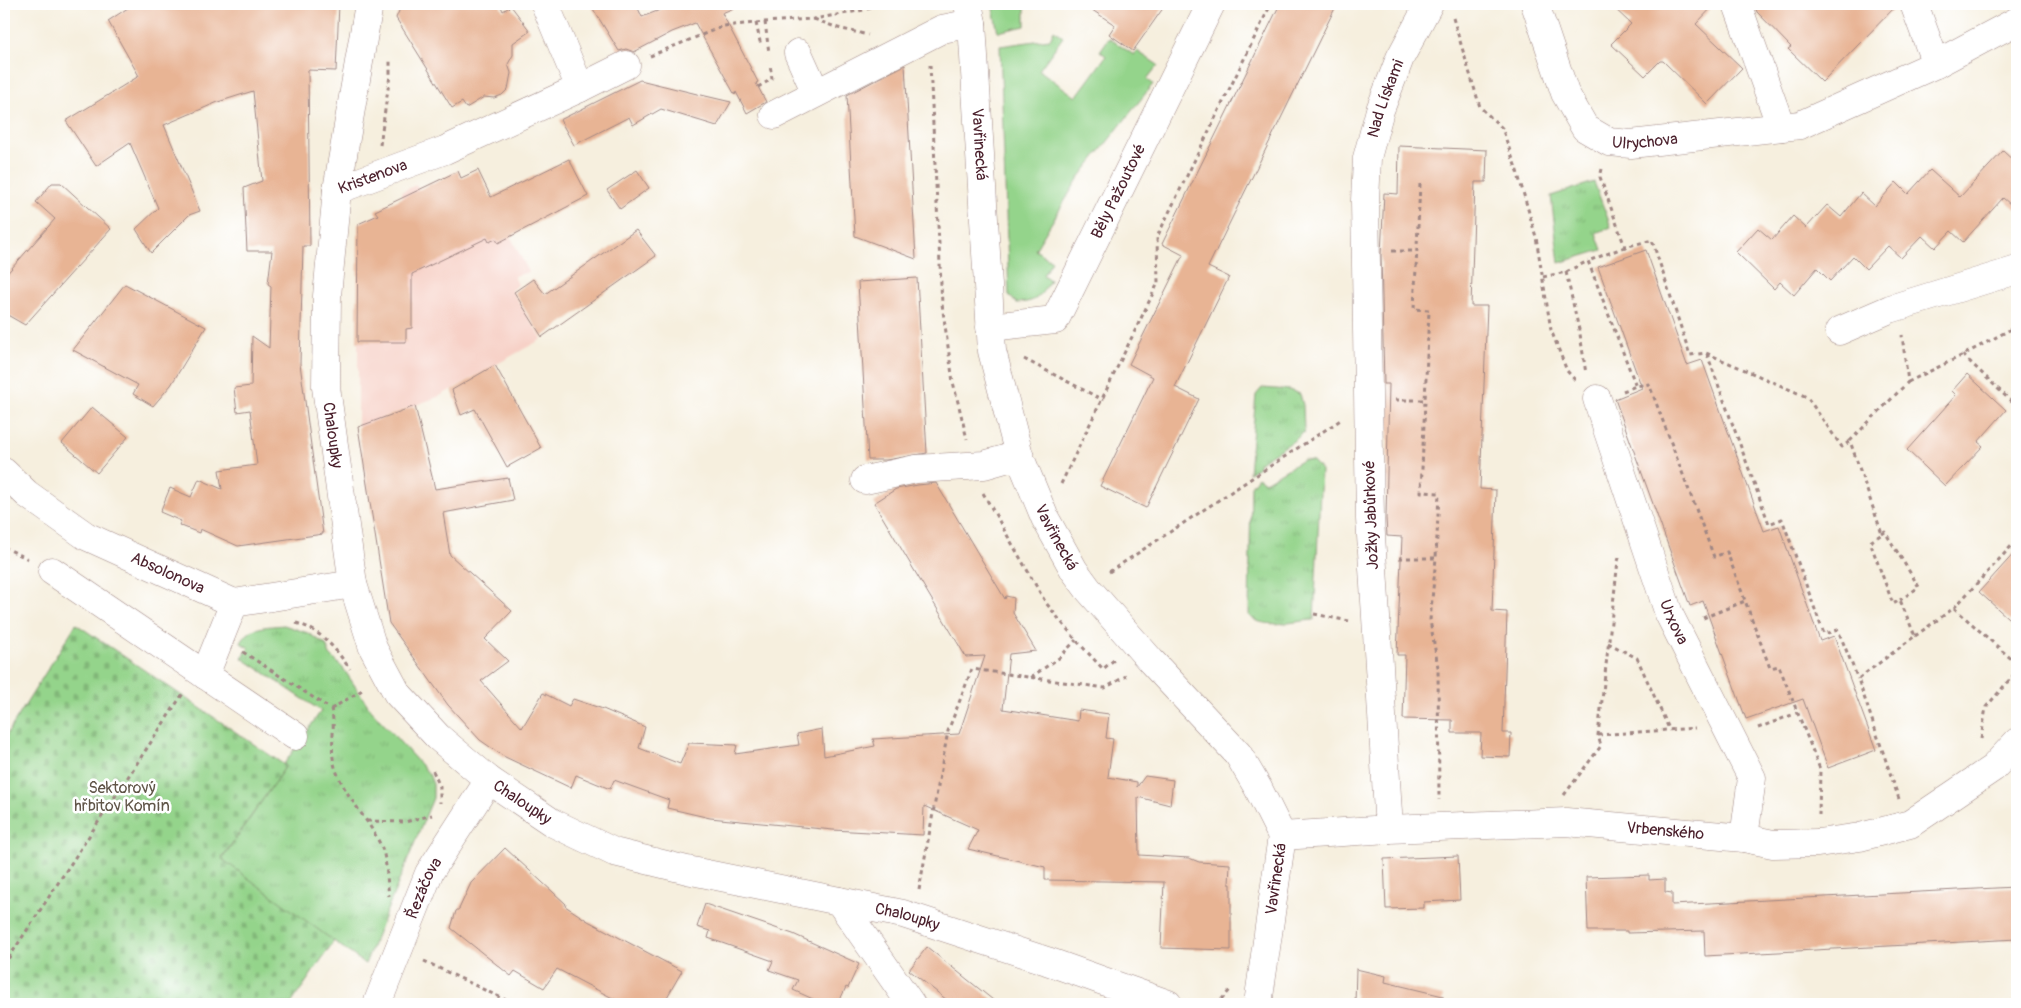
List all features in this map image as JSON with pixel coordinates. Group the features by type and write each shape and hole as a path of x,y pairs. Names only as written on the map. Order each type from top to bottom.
{"street":[{"name":"Kristenova","path":"337,190 369,4"},
{"path":"545,4 580,88"},
{"name":"Běly Pažoutové","path":"990,327 1054,320 1211,4"},
{"name":"Ulrychova","path":"1535,4 1565,94 1585,128 1609,142 1630,144 1800,125 1936,64 2017,21"},
{"path":"1737,4 1781,128"},
{"path":"1914,4 1936,64"},
{"name":"Nad Lískami","path":"1365,201 1367,158 1380,110 1400,58 1440,8"},
{"path":"774,115 970,13"},
{"name":"Vavřinecká","path":"970,13 992,351 1019,455 1045,518 1074,570 1088,589 1151,661 1238,754 1258,788 1282,836 1258,1004"},
{"path":"798,52 816,93"},
{"name":"Kristenova","path":"337,190 445,150 626,65"},
{"name":"Chaloupky","path":"337,190 327,296 326,387 353,584 373,648 397,693 438,737 489,780 553,823 614,852 687,870 903,914 1047,961 1168,1004"},
{"name":"Jožky Jabůrkové","path":"1365,201 1372,558 1389,829"},
{"path":"1839,331 1890,309 2017,270"},
{"name":"Urxova","path":"1588,387 1669,614 1752,778 1744,838"},
{"path":"865,480 916,469 984,465 1019,455"},
{"name":"Absolonova","path":"4,472 27,494 86,536 234,603"},
{"path":"52,571 294,736"},
{"path":"202,673 234,603 353,584"},
{"name":"Vrbenského","path":"1282,836 1389,829 1566,822 1744,838 1773,844 1818,843 1860,837 1910,824 1993,768 2017,742"},
{"name":"Řezáčova","path":"377,1004 429,873 489,780"},
{"path":"839,901 911,1004"}],"path":[{"path":"626,65 724,26 814,19 864,10 882,4"},
{"path":"1060,485 1158,284 1157,237 1271,4"},
{"path":"1440,8 1463,47 1480,107 1502,128 1517,171 1536,237 1551,330 1567,371 1588,387"},
{"path":"814,19 838,28 913,44"},
{"path":"758,87 772,79 765,22"},
{"path":"756,23 760,46"},
{"path":"372,177 379,154 390,75 390,55"},
{"path":"1609,142 1600,177 1625,247"},
{"path":"1420,184 1414,308 1429,310 1421,492 1439,493 1436,558 1430,620 1438,667 1439,804"},
{"path":"1543,277 1566,272 1588,261 1625,247 1652,240 1690,355 1706,353 1807,397 1842,447 1908,382 2017,326"},
{"path":"1588,261 1636,386 1649,384 1714,557 1727,552 1770,668 1778,666 1820,769 1819,818"},
{"path":"1566,272 1580,334 1588,387"},
{"path":"1890,309 1903,338 1908,382"},
{"path":"1706,353 1769,524 1782,519 1824,634 1838,630 1858,680 1902,806"},
{"path":"1963,355 2017,407"},
{"path":"1024,358 1102,400"},
{"path":"1104,575 1368,401"},
{"path":"1850,441 1882,534"},
{"path":"1559,800 1601,746 1598,735 1618,560 1636,518"},
{"path":"1885,532 1919,587 1893,604 1870,542 1882,534 1885,532"},
{"path":"1858,680 1954,608 2017,541"},
{"path":"1372,558 1436,558"},
{"path":"1900,600 1915,636"},
{"path":"1677,629 1745,601"},
{"path":"1954,608 2017,664"},
{"path":"1314,614 1377,626"},
{"path":"293,622 307,626 325,638 353,673"},
{"path":"1031,677 1058,658 1076,640"},
{"path":"1608,643 1637,658 1670,731"},
{"path":"242,651 331,709 334,720 331,752 336,769 342,784 367,821 382,848 391,905"},
{"path":"919,891 948,732 972,669 1105,688 1151,661"},
{"path":"4,965 202,673"},
{"path":"359,681 367,693"},
{"path":"331,709 364,689"},
{"path":"1598,735 1670,731 1729,731 1797,713"},
{"path":"429,764 440,787 440,807"},
{"path":"367,821 406,822 438,813 434,822"},
{"path":"399,949 514,1004"},
{"path":"1206,1004 1220,1000 1234,986"}],"shaded area":[{"path":"458,171 461,178 509,234 529,272 514,276 518,285 511,290 542,339 440,396 358,427 358,227 361,225 360,223 377,215 375,211 402,198 401,192 416,185 419,190"}],"green space":[{"path":"992,4 1025,4 1025,26 998,32"},
{"path":"1054,30 1063,37 1039,70 1076,97 1106,56 1100,51 1109,38 1134,55 1137,51 1158,65 1147,79 1153,84 1078,179 1035,250 1052,261 1043,275 1050,280 1037,298 1017,303 1009,296 1000,46 1050,39"},
{"path":"1594,182 1611,227 1596,233 1602,250 1559,263 1551,196"},
{"path":"1262,388 1289,390 1300,394 1303,405 1304,432 1259,463 1259,467 1249,473 1256,395"},
{"path":"1303,460 1313,461 1321,470 1314,620 1280,624 1263,623 1249,616 1251,486 1258,477 1265,482"},
{"name":"Sektorový hřbitov Komín","path":"76,624 286,766 222,858 334,941 291,1004 4,1004 4,739"},
{"path":"284,625 308,633 326,645 330,655 343,668 371,710 429,774 433,784 433,798 365,964 222,859 321,711 242,658 249,648 241,643 249,633 259,628"}],"building":[{"path":"134,4 339,4 336,71 308,70 310,246 303,246 300,364 323,534 238,546 200,529 199,533 179,525 181,521 160,512 170,488 191,497 199,479 222,489 219,470 257,465 250,410 237,412 234,388 251,386 252,336 269,348 271,286 268,284 272,251 247,251 244,188 262,181 253,91 218,102 164,125 200,211 189,215 151,253 136,229 158,208 130,143 96,166 66,121 139,76 108,21"},
{"path":"402,4 500,4 503,11 511,6 530,31 513,43 513,55 508,64 511,73 508,89 502,95 494,98 484,97 466,108 462,102 452,108 396,18"},
{"path":"590,4 636,4 642,17 675,4 741,4 722,13 758,82 756,83 766,102 747,113 695,23 672,32 634,52 626,49 619,51"},
{"path":"1083,4 1166,4 1133,51 1109,34 1115,25"},
{"path":"1280,4 1337,4 1208,267 1229,277 1175,387 1199,399 1146,508 1100,486 1153,377 1129,364 1183,255 1162,244"},
{"path":"1610,4 1715,4 1696,24 1742,68 1707,104 1663,61 1660,61 1645,76 1611,44 1631,24"},
{"path":"1754,4 1898,4 1822,82 1788,49 1791,47 1757,12"},
{"path":"905,65 916,259 855,236 847,95"},
{"path":"640,80 731,102 717,126 661,109 633,125 629,117 574,145 560,120"},
{"path":"1399,146 1487,150 1486,182 1475,182 1471,306 1487,306 1480,489 1496,490 1492,611 1507,612 1503,733 1511,733 1510,757 1480,756 1481,733 1452,733 1452,720 1403,719 1405,655 1397,655 1402,537 1387,536 1389,384 1384,384 1381,255 1384,193 1398,194"},
{"path":"2003,151 2017,164 2017,210 2003,198 1963,242 1951,231 1935,248 1922,236 1901,258 1888,246 1866,269 1853,256 1830,281 1817,268 1794,295 1780,282 1774,289 1736,252 1758,228 1772,240 1793,216 1806,228 1827,205 1841,217 1861,193 1875,206 1896,182 1908,194 1930,170 1960,197"},
{"path":"569,159 588,196 498,243 496,239 489,242 487,238 412,274 412,328 406,329 406,342 357,342 358,224 378,215 375,211 458,171 461,178 478,170 491,197"},
{"path":"637,170 649,188 620,209 607,190"},
{"path":"52,183 61,183 111,229 25,325 4,313 4,277 55,219 36,202"},
{"path":"636,230 656,256 542,337 514,292 533,279 545,294"},
{"path":"1646,250 1687,365 1702,360 1764,531 1779,526 1820,641 1834,636 1876,750 1828,768 1803,699 1746,719 1703,601 1690,606 1615,399 1642,388 1598,267"},
{"path":"917,278 927,453 886,460 868,460 858,282"},
{"path":"125,284 206,327 171,385 153,406 133,394 138,385 73,350"},
{"path":"495,365 541,448 507,467 475,409 461,415 452,390"},
{"path":"1967,374 2006,410 1978,442 1983,446 1945,486 1907,450 1956,395 1952,391"},
{"path":"415,406 435,489 508,478 513,500 443,513 450,555 512,611 485,639 508,661 481,681 522,728 543,693 569,706 573,699 603,709 645,727 639,748 680,764 689,743 737,745 735,754 799,745 797,734 822,729 824,756 875,746 873,739 959,734 985,656 966,657 874,503 896,489 936,483 1005,599 1006,596 1014,598 1013,613 1036,651 1009,654 1003,709 1078,721 1079,710 1109,714 1106,738 1113,739 1108,777 1137,782 1137,787 1145,776 1173,780 1170,805 1138,797 1139,855 1189,858 1199,862 1230,864 1231,950 1161,948 1164,882 1045,880 1045,867 968,849 978,830 924,806 923,835 833,830 710,818 667,808 669,800 614,780 610,789 576,775 571,788 503,756 480,740 448,705 389,623 358,427"},
{"path":"92,407 128,437 97,473 62,443"},
{"path":"2017,550 2017,626 1979,592"},
{"path":"505,848 566,904 565,906 588,921 682,971 663,1004 624,1004 557,969 544,988 515,971 511,976 451,928 456,911 459,909 471,883"},
{"path":"1458,856 1460,900 1424,902 1424,908 1386,909 1384,859"},
{"path":"1649,875 1649,880 1665,879 1665,892 1672,893 1672,905 2015,887 2017,939 1705,956 1704,931 1627,933 1627,931 1588,931 1586,877"},
{"path":"705,904 793,934 859,964 838,1004 824,1004 793,990 798,980 769,970 773,961 708,938 710,931 697,927"},
{"path":"927,947 998,1004 952,1004 909,970"},
{"path":"1356,969 1386,976 1385,982 1443,996 1442,1004 1355,1004"}]}
